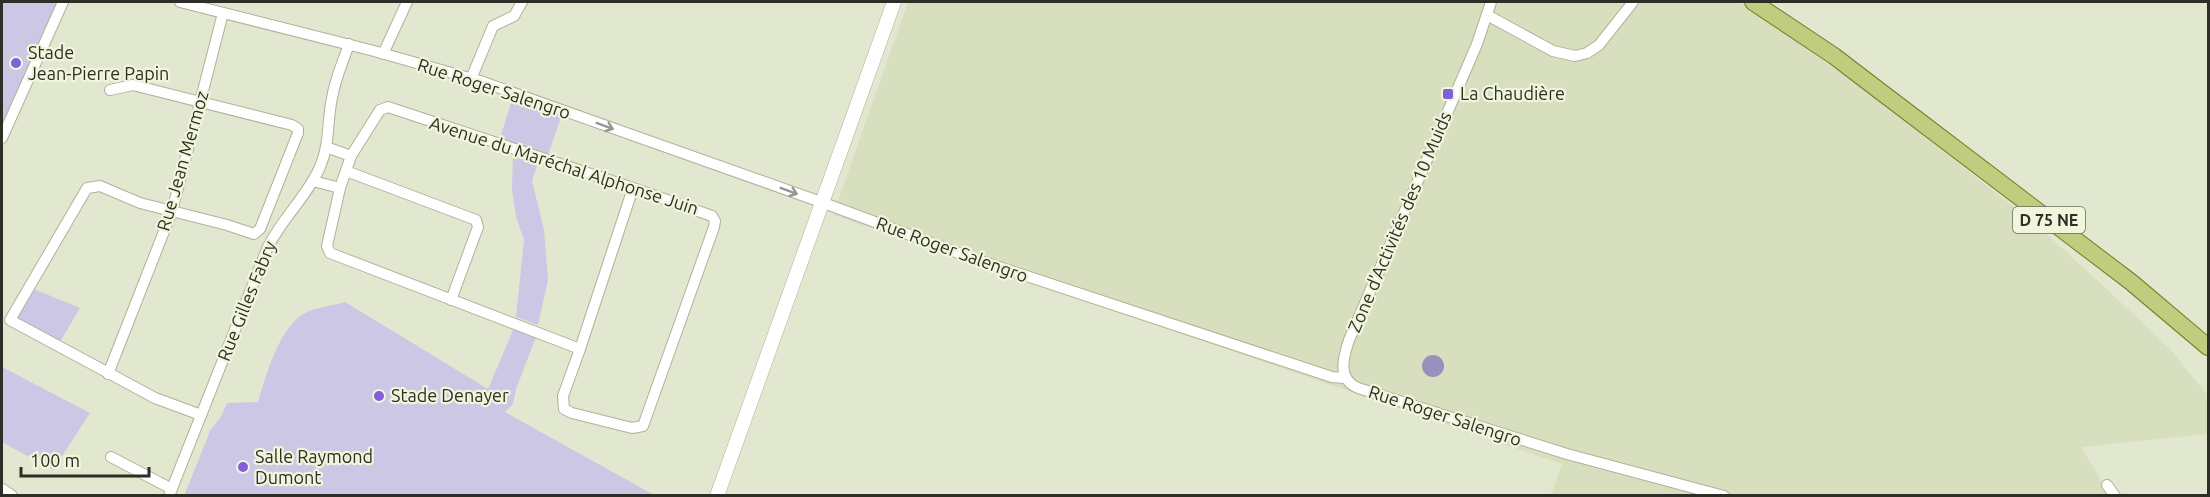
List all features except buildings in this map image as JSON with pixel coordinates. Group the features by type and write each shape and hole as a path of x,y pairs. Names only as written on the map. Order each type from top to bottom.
{"main road":[{"path":"717,495 894,2"},
{"name":"D 75 NE","path":"1753,2 1834,56 2126,278 2207,346"},
{"name":"D 75 NE","path":"1767,2 1814,37 1834,56"}],"street":[{"path":"2,138 63,2"},
{"name":"Rue Roger Salengro","path":"180,2 349,44 471,79 821,202 963,255 1332,377 1345,378 1355,387 1616,468 1724,495"},
{"path":"383,54 407,2"},
{"path":"471,79 492,26 514,16 522,2"},
{"name":"Zone d'Activités des 10 Muids","path":"1345,378 1344,360 1349,340 1491,2"},
{"path":"1487,15 1553,51 1575,56 1587,53 1599,45 1633,2"},
{"name":"Rue Jean Mermoz","path":"108,374 172,211 224,13"},
{"name":"Rue Gilles Fabry","path":"171,492 267,249 277,230 313,181 326,147 333,89 349,44"},
{"path":"110,90 133,84 292,125 296,127 298,133 257,233 249,234 227,225 140,203 100,186 87,188 10,320 155,398 201,416"},
{"name":"Avenue du Maréchal Alphonse Juin","path":"340,188 351,156 380,110 388,107 707,213 714,218 715,224 643,426 632,428 564,409 563,396 580,348"},
{"path":"326,147 351,156"},
{"path":"346,171 477,220 478,227 451,300"},
{"path":"313,181 340,188 327,246 329,252 580,348 633,188"},
{"path":"111,457 171,492"},
{"path":"2108,485 2115,495"},
{"path":"2,490 11,495"}],"shaded area":[{"name":"Stade Jean-Pierre Papin","path":"2,2 58,2 2,125"},
{"path":"908,2 1740,2 1865,90 2032,221 2108,290 2173,352 2208,396 2208,434 2081,447 2110,495 1551,495 1562,464 833,215"},
{"path":"513,97 562,114 548,155 500,138"},
{"path":"513,154 538,162 532,181 544,230 548,280 538,325 516,317 524,240 516,217 512,190"},
{"path":"34,289 80,308 60,342 16,318"},
{"name":"Stade Denayer","path":"345,302 488,389 514,328 536,337 516,389 513,404 505,412 654,495 184,496 210,431 222,415 227,403 258,402 275,353 288,329 305,313"},
{"path":"1433,355 1441,358 1444,366 1441,374 1433,377 1425,374 1422,366 1425,358"},
{"path":"2,367 90,413 53,470 2,442"}],"place":[{"name":"Stade Jean-Pierre Papin","path":"16,63"},
{"name":"La Chaudière","path":"1448,94"},
{"name":"Stade Denayer","path":"379,396"},
{"name":"Salle Raymond Dumont","path":"243,467"}]}
